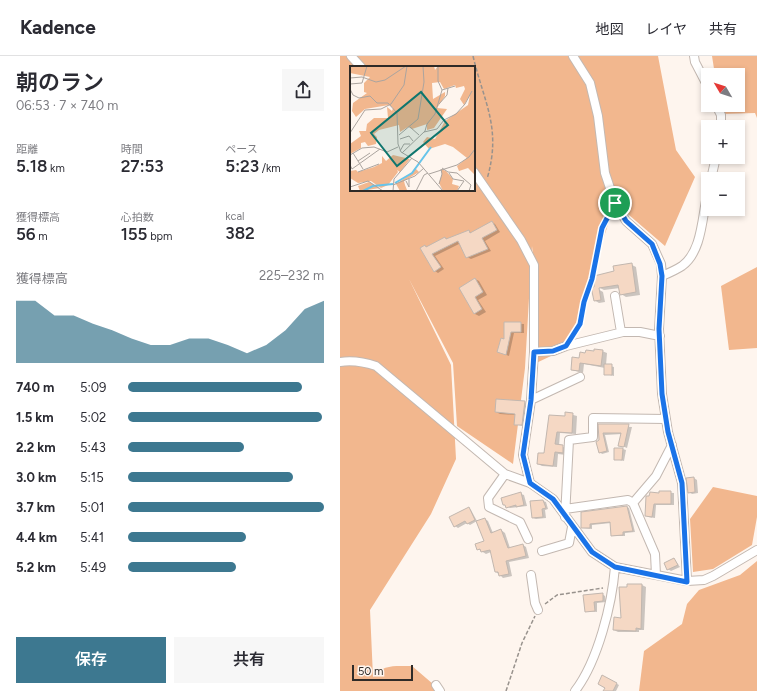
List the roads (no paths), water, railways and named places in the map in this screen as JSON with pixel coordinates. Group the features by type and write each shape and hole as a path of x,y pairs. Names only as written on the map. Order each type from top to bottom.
{"street":[{"path":"351,56 360,66"},
{"path":"573,56 590,83 598,116 606,173 615,203 626,221 652,244 660,264 662,276 660,336 662,394 666,419 682,483 687,582"},
{"path":"694,56 695,62 701,74"},
{"path":"475,174 484,189 521,240 534,265 534,352 531,400 523,455 530,483"},
{"path":"662,276 683,265 694,252 703,216"},
{"path":"615,296 621,332"},
{"path":"534,352 553,351 566,346 621,332 640,332 660,336"},
{"path":"340,362 349,360 364,362 376,366 505,474 530,483 553,499 565,513 572,527 592,552 615,567 687,582 704,580 757,550"},
{"path":"531,400 580,377"},
{"path":"565,513 569,440 593,436 593,418 666,419"},
{"path":"633,503 656,476 672,445"},
{"path":"505,474 488,498 489,506 520,522 528,539"},
{"path":"565,513 628,500 633,503 655,554 656,575"},
{"path":"542,551 569,543 572,527"},
{"path":"575,691 584,679 595,651 606,616 613,586 615,567"},
{"path":"531,574 535,603 538,610"}]}
